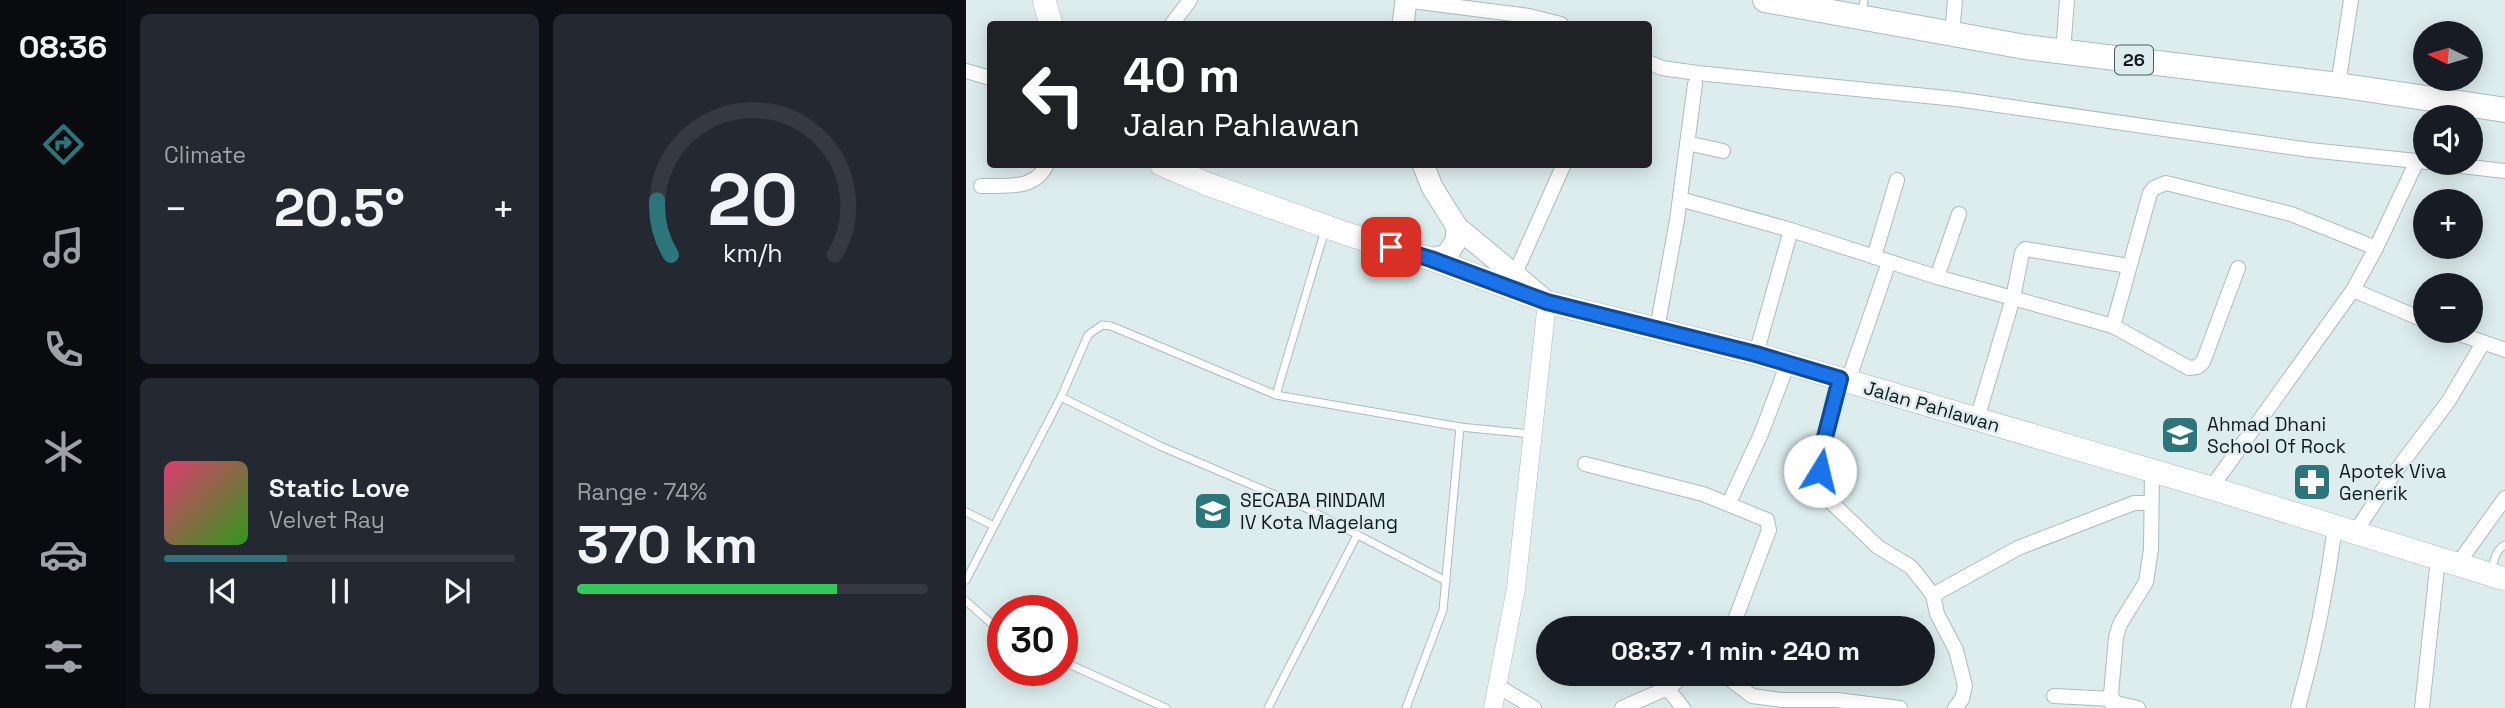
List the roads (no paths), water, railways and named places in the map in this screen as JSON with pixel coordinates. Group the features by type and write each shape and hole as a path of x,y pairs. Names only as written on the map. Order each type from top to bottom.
{"highway":[{"name":"26","path":"1765,0 1863,9 1952,34 2063,51 2338,85 2505,110"}],"main road":[{"path":"1044,0 1050,21"},
{"path":"1403,21 1405,0"},
{"name":"Jalan Pahlawan","path":"1170,168 1206,184 1431,259 1547,302 1788,363 2211,488 2498,577"},
{"path":"1425,168 1432,187 1457,227 1547,302"},
{"path":"1431,259 1447,255 1453,248 1457,227"}],"street":[{"path":"1174,21 1190,0"},
{"path":"1405,0 1529,16 1547,21"},
{"path":"1952,34 1955,0"},
{"path":"2063,51 2067,0"},
{"path":"2338,85 2351,0"},
{"path":"1652,64 1697,74 1956,99 2310,150 2413,160"},
{"path":"969,72 987,68"},
{"path":"969,72 987,77"},
{"path":"1657,329 1695,85"},
{"path":"1687,143 1723,151"},
{"path":"981,186 1029,184 1037,180 1044,168"},
{"path":"1514,276 1562,168"},
{"path":"2483,168 2505,171"},
{"path":"2211,488 2353,290 2414,175"},
{"path":"1874,257 1897,180"},
{"path":"2113,326 2150,193 2154,188 2166,183 2291,214 2376,248"},
{"path":"1679,199 1791,230 1937,277 2113,326 2189,368 2197,367 2203,362 2238,268"},
{"path":"1937,277 1959,214"},
{"path":"1756,354 1791,230"},
{"path":"1977,419 2013,298 2022,253 2025,250 2129,266"},
{"path":"1889,262 1844,380 1823,445 1820,471 1822,487 1830,501 1878,547 1912,567 1933,595 1937,614 1956,650 1965,686 1962,699 1955,708"},
{"path":"2353,290 2413,315"},
{"path":"1493,708 1516,588 1547,302"},
{"path":"2298,708 2345,530 2392,476 2448,402 2483,343 2505,350"},
{"path":"1728,503 1761,434 1788,363"},
{"path":"1585,464 1703,494 1760,515 1769,524 1767,537 1736,616"},
{"path":"2138,708 2111,702 2116,637 2120,624 2146,582 2151,549 2152,471"},
{"path":"2422,708 2448,562 2505,498"},
{"path":"1933,595 2018,548 2110,511 2134,503 2151,503"},
{"path":"1498,686 1534,708"},
{"path":"1740,686 1752,695 1782,701 1837,700 1900,708"},
{"path":"1622,708 1670,687 1671,694 1683,708"},
{"path":"2054,696 2113,699"}],"lane":[{"path":"1276,395 1327,226"},
{"path":"966,580 1061,397 1088,335 1101,325 1111,326 1276,395 1460,427 1531,434"},
{"path":"1061,397 1160,446 1306,508 1446,581"},
{"path":"1406,708 1443,610 1460,427"},
{"path":"966,512 994,526"},
{"path":"1268,708 1357,535"},
{"path":"2498,577 2496,554 2500,547 2505,545"},
{"path":"966,601 987,620"},
{"path":"1078,668 1166,708"}],"place":[{"name":"Ahmad Dhani School Of Rock","path":"2180,435"},
{"name":"Apotek Viva Generik","path":"2312,482"},
{"name":"SECABA RINDAM IV Kota Magelang","path":"1213,511"}]}
